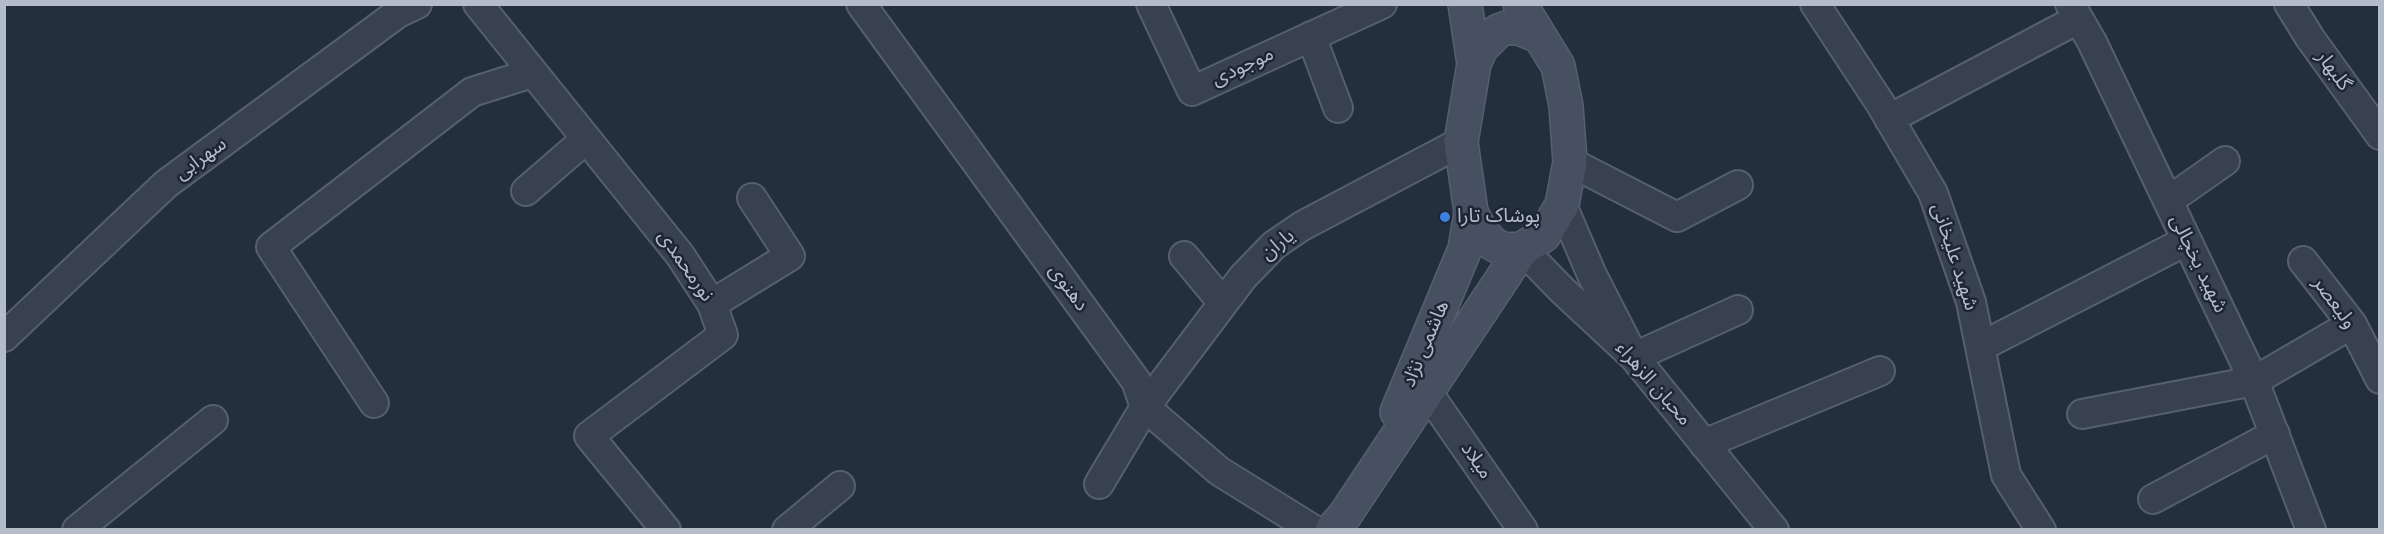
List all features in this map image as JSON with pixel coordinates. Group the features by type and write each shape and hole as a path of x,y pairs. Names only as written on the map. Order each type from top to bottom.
{"main road":[{"path":"1465,4 1474,64"},
{"path":"1520,4 1558,66 1566,106 1570,162 1562,206 1544,235 1522,249 1505,250 1493,244 1480,230 1471,212 1461,142 1474,64 1481,48 1498,31 1506,28 1519,28 1538,36"},
{"name":"هاشمی نژاد","path":"1344,525 1371,474 1465,249 1471,212"},
{"name":"هاشمی نژاد","path":"1371,474 1428,393 1522,249"}],"street":[{"name":"نورمحمدی","path":"478,4 680,255 712,304 723,335 589,436 666,530"},
{"name":"دهنوی","path":"861,4 1136,381 1145,407 1219,471 1314,530"},
{"name":"موجودی","path":"1151,4 1192,91 1382,4"},
{"name":"شهید علیخانی","path":"1815,4 1889,119 1933,193 1971,302 2006,476 2041,530"},
{"name":"گلبهار","path":"2289,4 2310,38 2379,135"},
{"name":"سهرابی","path":"4,337 166,184 403,7"},
{"path":"1889,119 2074,12"},
{"name":"شهید یخچالی","path":"2074,12 2092,42 2254,381 2311,530"},
{"path":"1311,36 1338,108"},
{"path":"375,403 271,247 471,92 532,73"},
{"path":"526,191 586,140"},
{"name":"یاران","path":"1099,484 1145,407 1243,277 1274,245 1302,226 1461,142"},
{"path":"2168,201 2224,160"},
{"path":"1570,162 1677,218 1738,185"},
{"path":"712,304 790,256 752,198"},
{"path":"1562,206 1592,275 1634,357 1738,310"},
{"path":"1980,347 2186,241"},
{"name":"محبان الزهراء","path":"1522,249 1634,357 1774,530"},
{"path":"1184,256 1223,303"},
{"name":"ولیعصر","path":"2303,261 2352,324 2379,379"},
{"path":"2082,414 2254,381 2352,324"},
{"path":"1704,444 1880,371"},
{"name":"میلاد","path":"1428,393 1523,530"},
{"path":"77,530 213,420"},
{"path":"2153,499 2275,434"},
{"path":"788,530 840,486"}],"place":[{"name":"پوشاک تارا","path":"1445,217"}]}
